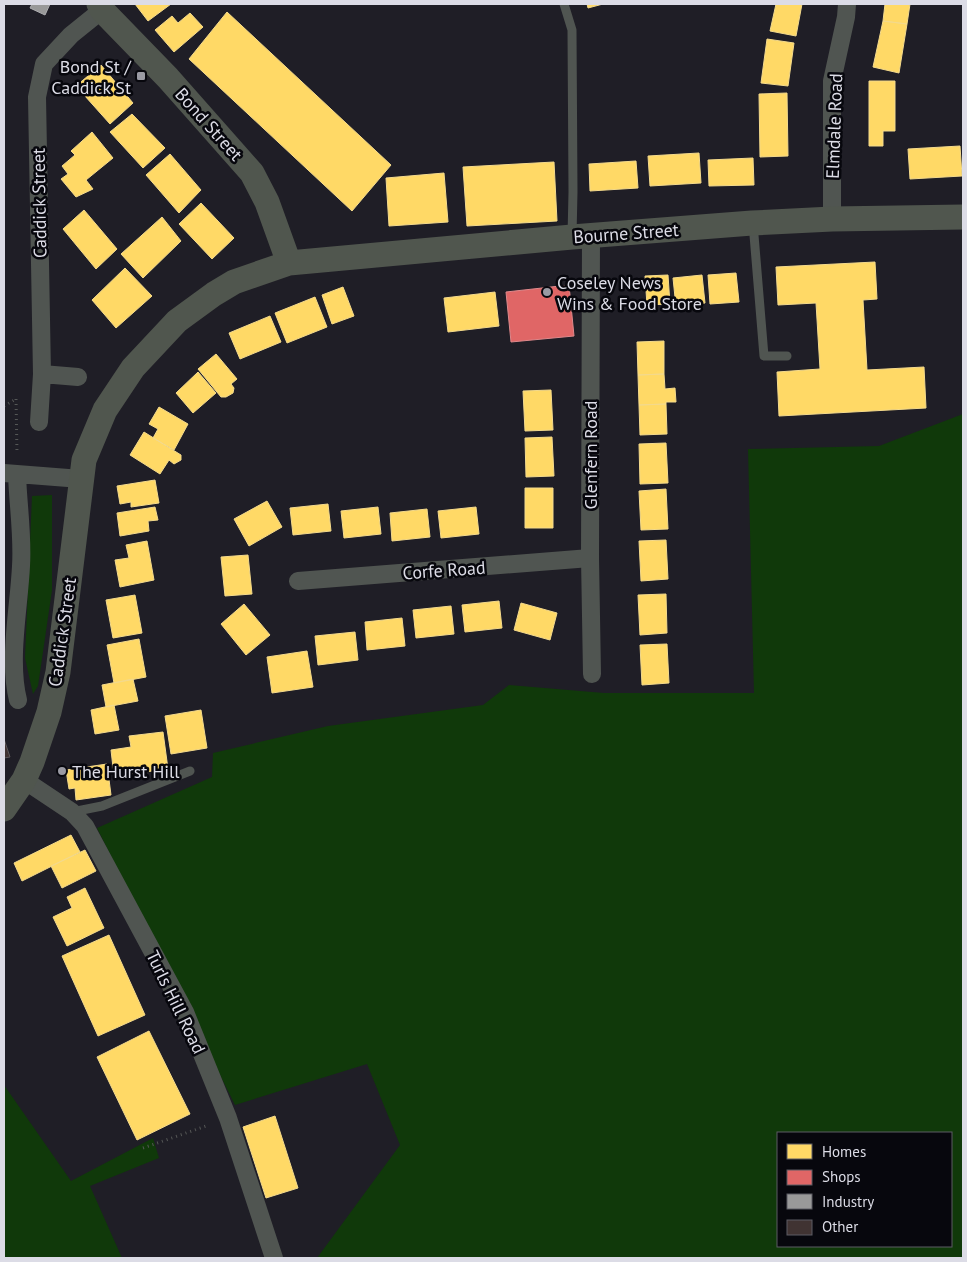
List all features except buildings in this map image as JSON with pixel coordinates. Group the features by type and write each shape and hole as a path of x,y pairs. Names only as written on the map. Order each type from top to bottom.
{"street":[{"name":"Elmdale Road","path":"832,219 832,81 846,18 847,4"},
{"name":"Bond Street","path":"101,7 168,78 252,173 267,202 290,263"},
{"name":"Caddick Street","path":"40,422 42,374 37,97 44,64 101,7"},
{"name":"Bourne Street","path":"81,479 84,460 105,410 133,368 158,339 188,312 234,282 290,263 581,236 752,223 832,219 963,217"},
{"name":"Glenfern Road","path":"581,236 592,674"},
{"path":"42,374 78,377"},
{"path":"18,700 9,652 21,564 10,474 81,479"},
{"name":"Caddick Street","path":"4,809 24,780 49,712 58,672 81,479"},
{"name":"Corfe Road","path":"298,581 590,558"},
{"name":"Turls Hill Road","path":"24,780 72,812 85,826 185,1012 228,1118 274,1258"}],"lane":[{"path":"564,4 572,30 573,192 581,236"},
{"path":"752,223 764,356 787,356"},
{"path":"72,812 102,806 190,770"}],"path":[{"path":"10,474 16,399"},
{"path":"143,1148 228,1118"}],"green space":[{"path":"963,414 963,1258 317,1258 400,1145 367,1064 235,1105 97,828 212,777 213,753 328,726 483,705 509,685 604,693 754,693 748,449 879,446"},
{"path":"52,495 52,590 38,686 33,694 25,658 32,496"},
{"path":"4,1085 71,1181 153,1138 159,1158 90,1186 122,1258 4,1258"}],"place":[{"name":"Bond St / Caddick St","path":"141,76"},
{"name":"Coseley News Wins & Food Store","path":"547,292"},
{"name":"The Hurst Hill","path":"62,771"}]}
